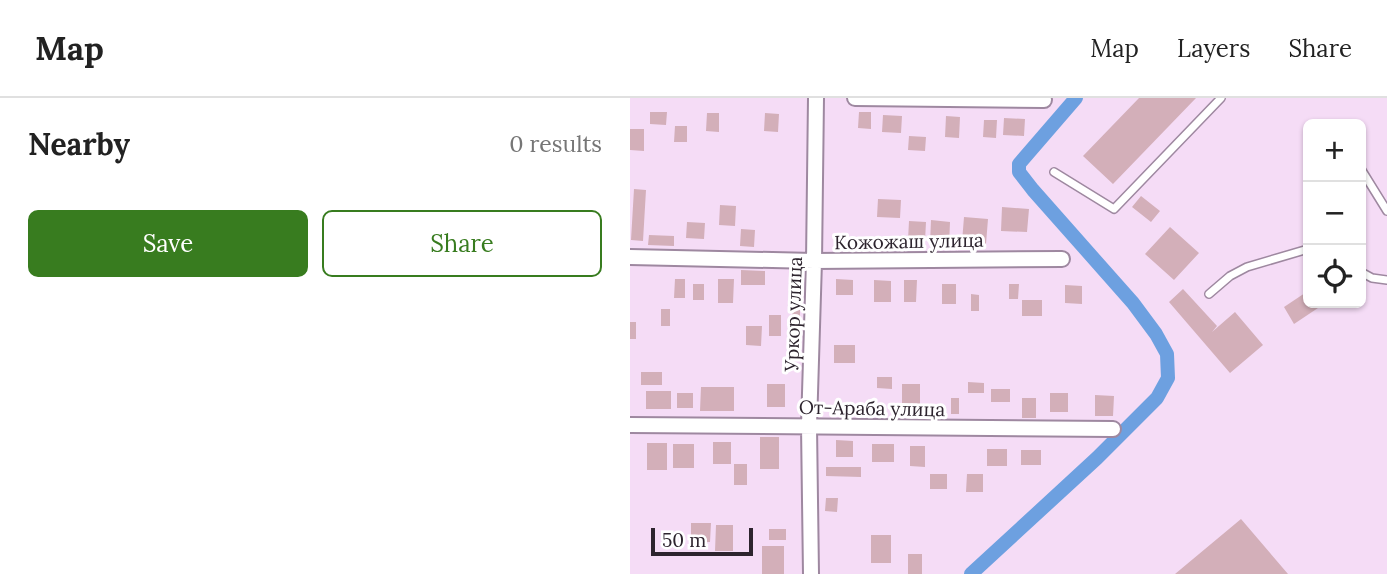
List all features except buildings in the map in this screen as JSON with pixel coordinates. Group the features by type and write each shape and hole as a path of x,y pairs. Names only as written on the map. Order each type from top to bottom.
{"street":[{"name":"Уркор улица","path":"811,574 808,426 817,98"},
{"path":"855,98 1044,100"},
{"name":"Кожожаш улица","path":"630,257 814,261 1062,259"},
{"name":"От-Араба улица","path":"630,425 1113,429"}],"lane":[{"path":"1054,172 1114,209 1221,98"},
{"path":"1366,177 1387,211"},
{"path":"1209,294 1230,276 1247,267 1303,250"},
{"path":"1366,275 1387,280"}],"waterway":[{"path":"971,574 1097,458 1157,398 1168,378 1167,354 1156,334 1133,303 1019,172 1019,164 1076,98"}]}
